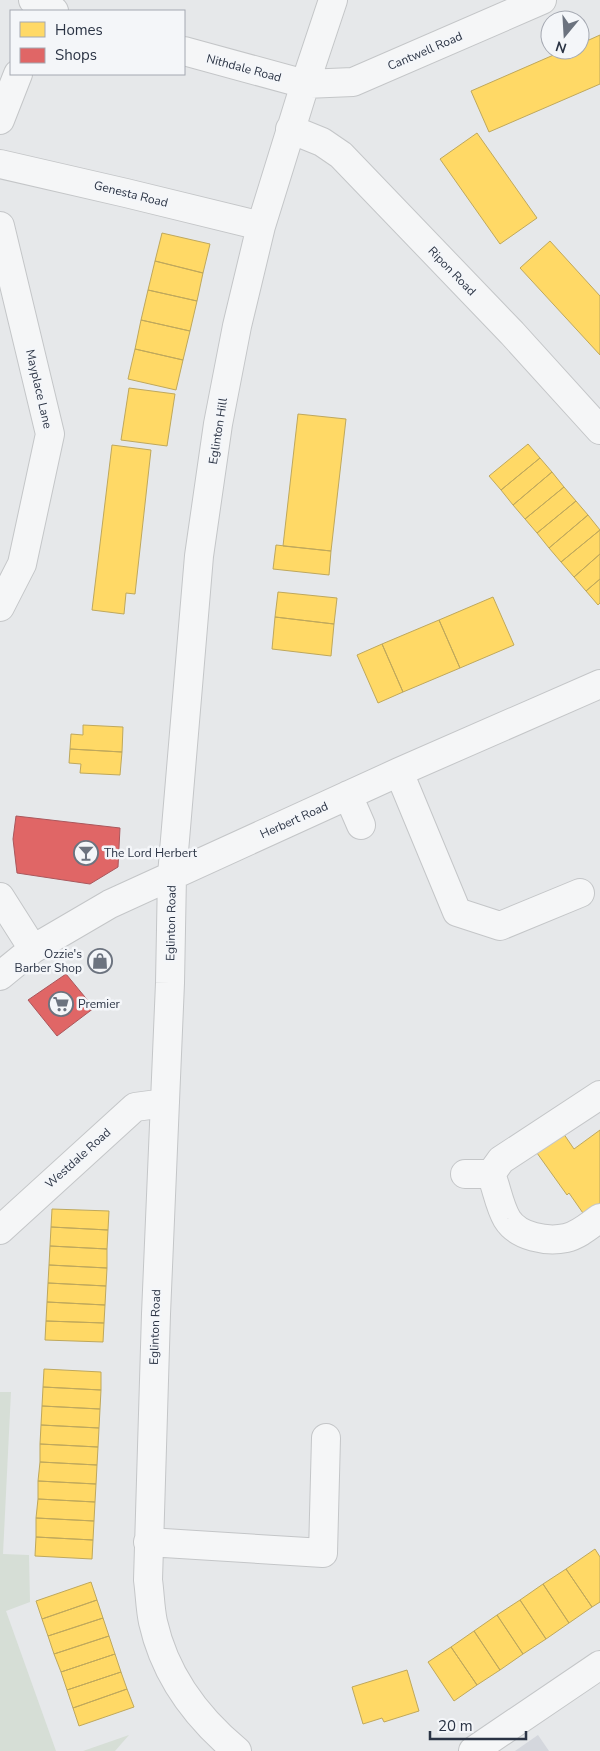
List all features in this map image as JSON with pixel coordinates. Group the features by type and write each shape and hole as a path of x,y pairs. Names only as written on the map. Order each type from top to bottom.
{"street":[{"name":"Eglinton Hill","path":"172,875 199,556 218,424 237,326 261,226 290,129 333,0"},
{"name":"Cantwell Road","path":"305,84 353,82 542,0"},
{"name":"Nithdale Road","path":"185,52 305,84"},
{"path":"0,120 18,75"},
{"name":"Ripon Road","path":"290,129 322,142 341,155 512,333 600,430"},
{"name":"Genesta Road","path":"0,164 261,226"},
{"name":"Mayplace Lane","path":"0,226 50,434 22,564 0,607"},
{"name":"Herbert Road","path":"0,976 33,949 110,904 399,772 600,684"},
{"path":"399,772 457,912 500,926 580,892"},
{"path":"348,795 361,825"},
{"name":"Eglinton Road","path":"172,875 170,983 155,1324 148,1580 153,1622 170,1672 193,1708 219,1736 238,1751"},
{"path":"0,897 33,949"},
{"path":"600,1094 478,1174 508,1220 516,1229 528,1235 542,1239 567,1238 600,1218"},
{"name":"Westdale Road","path":"0,1230 135,1107 165,1103"},
{"path":"148,1542 323,1553 326,1438"},
{"path":"473,1751 600,1665"}],"shaded area":[{"path":"0,1392 11,1392 3,1554 29,1555 30,1602 6,1611 56,1751 0,1751"},
{"path":"129,1735 115,1751 83,1751"},
{"path":"538,1735 549,1751 515,1751"}],"building: Homes":[{"path":"600,35 600,84 489,132 471,91 542,60 590,60 590,40"},
{"path":"477,133 537,218 500,244 440,159"},
{"path":"162,233 210,244 203,273 155,261"},
{"path":"550,241 600,296 600,355 520,268"},
{"path":"155,261 203,273 197,301 148,290"},
{"path":"148,290 197,301 190,331 141,320"},
{"path":"141,320 190,331 183,360 135,349"},
{"path":"135,349 183,360 176,390 128,379"},
{"path":"129,388 175,394 167,446 121,440"},
{"path":"298,414 346,419 331,551 283,546"},
{"path":"528,444 540,458 501,490 489,476"},
{"path":"112,445 151,450 135,594 126,593 124,614 92,610"},
{"path":"540,458 552,472 513,505 501,490"},
{"path":"552,472 564,487 525,519 513,505"},
{"path":"564,487 576,501 537,533 525,519"},
{"path":"576,501 588,515 549,548 537,533"},
{"path":"588,515 600,530 561,562 549,548"},
{"path":"600,530 600,554 574,577 561,562"},
{"path":"276,545 331,551 329,575 273,569"},
{"path":"600,554 600,579 586,591 574,577"},
{"path":"600,579 600,603 598,605 586,591"},
{"path":"278,592 337,598 334,624 275,617"},
{"path":"493,597 514,645 460,668 439,620"},
{"path":"275,617 334,624 331,656 272,649"},
{"path":"439,620 460,668 403,692 382,644"},
{"path":"382,644 403,692 378,703 357,655"},
{"path":"83,725 123,727 122,752 70,749 71,734 83,735"},
{"path":"70,749 122,752 120,775 80,773 81,764 69,763"},
{"path":"559,1127 574,1149 600,1130 600,1205 585,1216 569,1193 567,1195 532,1146"},
{"path":"52,1209 109,1211 108,1230 51,1227"},
{"path":"51,1227 108,1230 107,1249 50,1246"},
{"path":"50,1246 107,1249 107,1268 49,1265"},
{"path":"49,1265 107,1268 106,1286 48,1283"},
{"path":"48,1283 106,1286 105,1305 47,1302"},
{"path":"47,1302 105,1305 104,1323 46,1321"},
{"path":"46,1321 104,1323 103,1342 45,1340"},
{"path":"44,1369 101,1372 101,1390 43,1387"},
{"path":"43,1387 101,1390 100,1409 42,1406"},
{"path":"42,1406 100,1409 99,1428 41,1425"},
{"path":"41,1425 99,1428 98,1447 40,1444"},
{"path":"40,1444 98,1447 97,1465 40,1462"},
{"path":"40,1462 97,1465 96,1484 38,1481"},
{"path":"38,1481 96,1484 95,1502 38,1499"},
{"path":"38,1499 95,1502 94,1521 36,1518"},
{"path":"36,1518 94,1521 93,1540 36,1537"},
{"path":"36,1537 93,1540 92,1559 35,1556"},
{"path":"595,1549 600,1557 600,1602 592,1607 566,1569"},
{"path":"566,1569 592,1607 569,1623 543,1584"},
{"path":"91,1582 97,1600 42,1619 36,1601"},
{"path":"543,1584 569,1623 546,1639 520,1600"},
{"path":"97,1600 103,1618 48,1636 42,1619"},
{"path":"520,1600 546,1639 523,1654 497,1615"},
{"path":"497,1615 523,1654 500,1670 474,1631"},
{"path":"103,1618 109,1636 54,1654 48,1636"},
{"path":"474,1631 500,1670 477,1685 451,1647"},
{"path":"109,1636 115,1654 61,1672 54,1654"},
{"path":"451,1647 477,1685 454,1701 428,1662"},
{"path":"115,1654 121,1672 67,1690 61,1672"},
{"path":"407,1670 419,1711 384,1722 382,1718 363,1724 352,1687"},
{"path":"121,1672 127,1689 73,1708 67,1690"},
{"path":"127,1689 134,1707 79,1726 73,1708"}],"building: Shops":[{"path":"16,816 120,828 118,867 90,884 17,873 13,839"},
{"name":"Premier","path":"66,974 94,1008 57,1036 28,1000"}],"place":[{"name":"The Lord Herbert","path":"86,853"},
{"name":"Ozzie's Barber Shop","path":"100,961"},
{"name":"Premier","path":"61,1004"}]}
